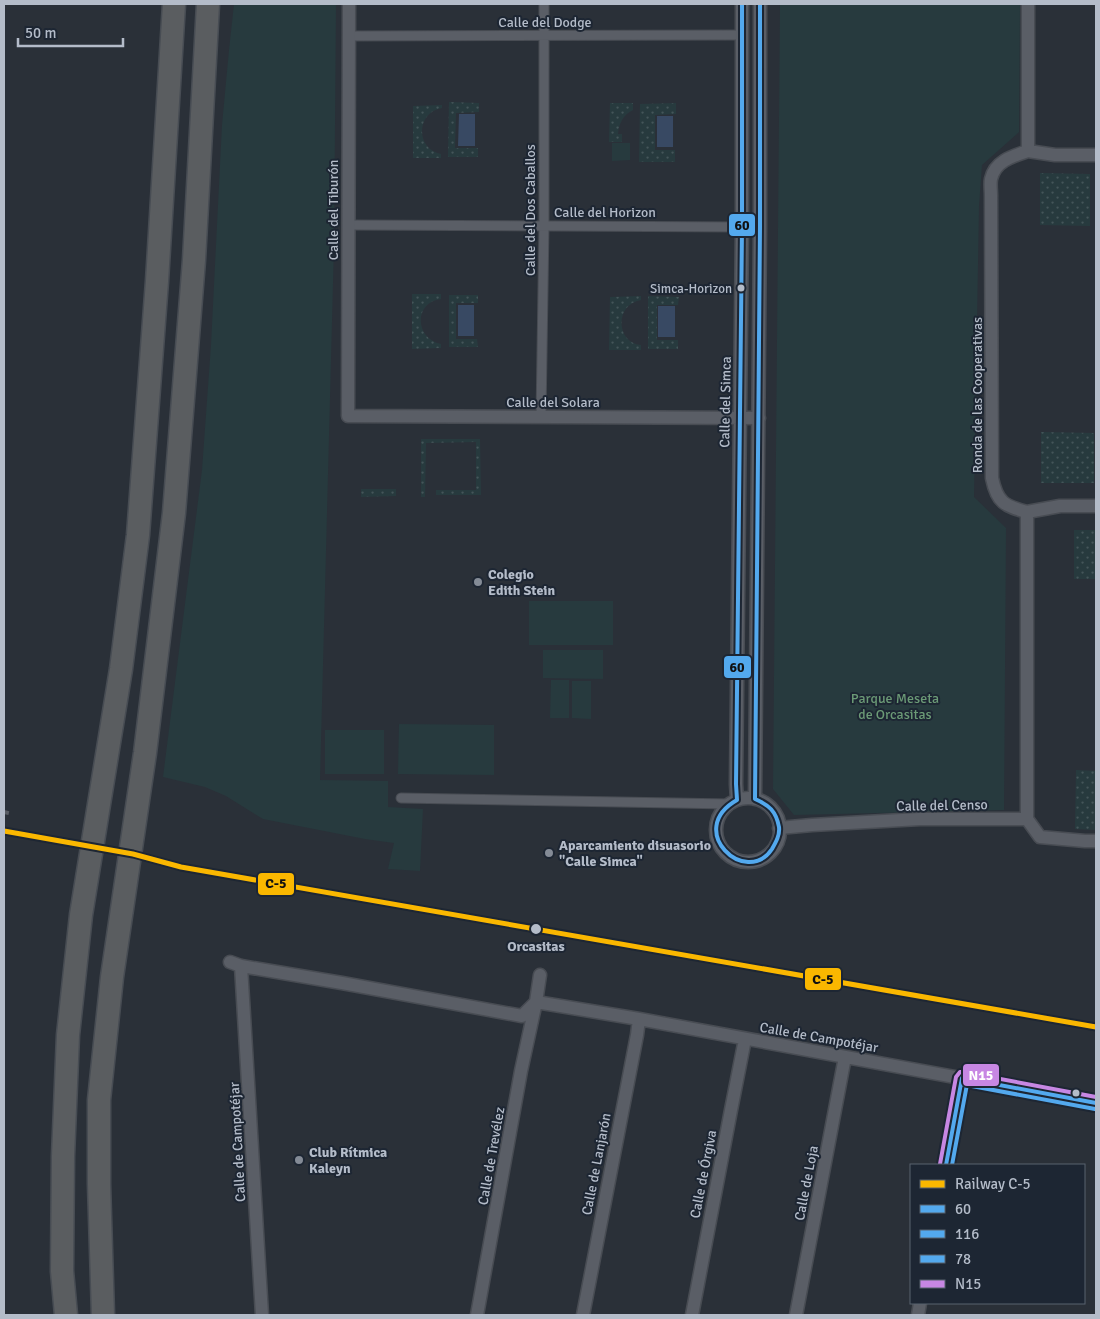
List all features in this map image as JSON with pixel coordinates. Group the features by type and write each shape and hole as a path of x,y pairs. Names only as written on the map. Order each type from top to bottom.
{"highway":[{"path":"66,1315 62,1271 63,1156 68,1035 81,915 121,669 138,535 157,281 174,4"},
{"path":"103,1315 99,1184 99,1100 112,977 145,753 174,514 194,260 207,15 212,4"}],"street":[{"name":"Calle del Tiburón","path":"348,416 349,4"},
{"name":"Calle del Dos Caballos","path":"541,417 544,225 544,4"},
{"name":"Calle del Simca","path":"733,802 736,784 742,227 742,4"},
{"path":"755,799 760,4"},
{"path":"1028,4 1028,151 1055,155 1096,155"},
{"name":"Calle del Dodge","path":"349,36 742,35"},
{"name":"Ronda de las Cooperativas","path":"1027,512 1009,507 1002,501 995,492 992,478 991,178 998,165 1008,158 1028,151"},
{"name":"Calle del Horizon","path":"348,225 742,227"},
{"name":"Calle del Solara","path":"348,416 758,418"},
{"path":"1096,506 1060,506 1027,512 1027,819 1040,837 1096,841"},
{"path":"401,798 733,802 746,798 755,799 767,805 776,815 780,828 778,840 773,850 765,857 754,862 743,862 731,857 721,848 716,836 718,818 723,810 733,802"},
{"name":"Calle del Censo","path":"780,828 920,819 1027,819"},
{"name":"Calle de Campotéjar","path":"262,1315 235,964 522,1016 536,1002 639,1019 1096,1103"},
{"path":"536,1002 540,975"},
{"name":"Calle de Trevélez","path":"477,1315 521,1071 536,1002"},
{"name":"Calle de Lanjarón","path":"583,1315 639,1019"},
{"name":"Calle de Órgiva","path":"692,1315 745,1039"},
{"name":"Calle de Loja","path":"796,1315 845,1057"},
{"path":"946,1164 962,1078"}],"green space":[{"path":"234,4 336,4 334,245 320,780 388,781 388,807 423,809 420,871 388,869 394,843 263,819 226,796 205,787 163,777 202,470 211,345 222,125"},
{"name":"Parque Meseta de Orcasitas","path":"780,4 1020,4 1019,132 982,165 979,206 974,497 1006,528 1004,810 794,815 773,789"},
{"path":"449,102 479,103 479,112 456,113 455,148 478,148 478,157 448,157"},
{"path":"610,103 633,103 633,110 624,117 619,126 618,134 622,134 622,142 609,142"},
{"path":"676,103 676,114 655,115 655,150 675,150 675,162 639,162 640,104"},
{"path":"442,105 442,108 433,111 427,116 423,123 422,131 427,145 433,151 441,154 441,158 413,158 413,106"},
{"path":"612,143 630,143 630,160 612,161"},
{"path":"1040,173 1090,174 1090,226 1040,225"},
{"path":"412,294 441,294 441,299 426,306 421,320 422,328 426,335 441,344 441,348 412,349"},
{"path":"449,295 478,295 478,303 456,303 456,339 477,339 478,347 449,347"},
{"path":"641,296 641,300 632,303 626,308 622,323 626,337 632,342 641,345 641,350 609,350 610,297"},
{"path":"648,296 679,297 678,305 657,305 657,340 678,340 678,349 648,349"},
{"path":"1041,432 1094,433 1094,483 1041,483"},
{"path":"421,439 480,439 481,495 436,495 436,490 476,490 476,442 426,443 425,497 421,497"},
{"path":"361,489 396,489 396,496 361,497"},
{"path":"1074,530 1096,530 1096,579 1074,579"},
{"path":"529,601 613,601 613,645 529,645"},
{"path":"543,650 603,650 603,679 543,678"},
{"path":"551,680 569,680 569,718 550,718"},
{"path":"572,681 591,681 591,719 572,718"},
{"path":"399,724 494,725 494,775 398,774"},
{"path":"325,730 384,730 384,774 325,774"},
{"path":"1076,770 1096,771 1096,830 1075,829"}],"water":[{"path":"459,114 475,114 475,146 458,146"},
{"path":"657,116 673,116 673,147 657,147"},
{"path":"458,305 474,305 474,336 458,336"},
{"path":"658,306 675,306 675,337 658,337"}],"railway":[{"path":"4,812 13,814"}],"rail line":[{"name":"C-5","path":"4,831 133,854 181,867 1096,1027"}],"transit line":[{"name":"60","path":"742,4 737,800 722,812 716,826 718,839 725,850 736,859 748,862 761,859 772,849 779,830 778,821 771,809 755,799 760,4"},
{"name":"N15","path":"940,1164 956,1077 960,1072 1096,1097"},
{"name":"116","path":"962,1078 1096,1103"},
{"name":"116","path":"946,1164 962,1078"},
{"name":"78","path":"952,1164 968,1079"},
{"name":"78","path":"961,1084 1095,1109"}],"place":[{"name":"Simca-Horizon","path":"741,288"},
{"name":"Colegio Edith Stein","path":"478,582"},
{"name":"Aparcamiento disuasorio \"Calle Simca\"","path":"549,853"},
{"name":"Orcasitas","path":"536,929"},
{"name":"Club Rítmica Kaleyn","path":"299,1160"}]}
